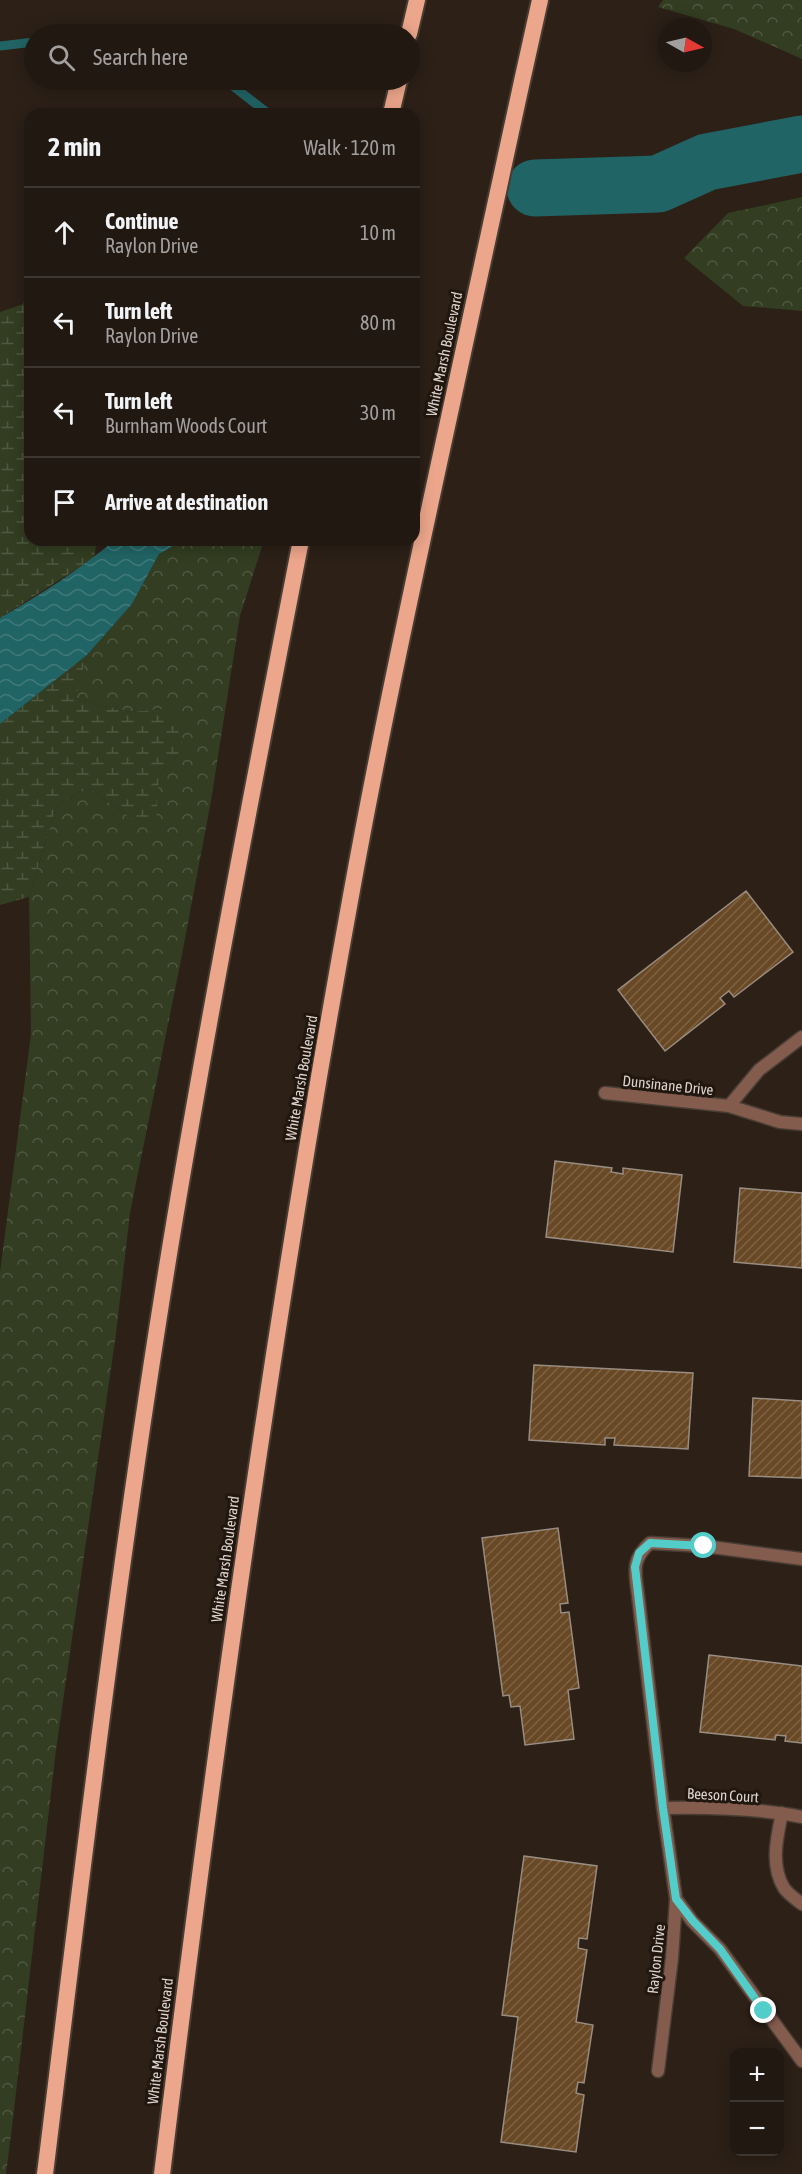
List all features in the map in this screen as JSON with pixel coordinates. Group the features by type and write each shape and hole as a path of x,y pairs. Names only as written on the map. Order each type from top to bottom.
{"highway":[{"path":"411,24 417,0"},
{"name":"White Marsh Boulevard","path":"162,2174 234,1622 279,1314 310,1130 352,889 392,683 540,0"},
{"path":"393,108 397,90"},
{"path":"45,2174 108,1671 174,1221 249,806 300,546"}],"street":[{"name":"Dunsinane Drive","path":"729,1106 759,1070 802,1037"},
{"name":"Dunsinane Drive","path":"605,1093 729,1106 780,1122 802,1124"},
{"name":"Raylon Drive","path":"658,2071 672,1958 676,1899 635,1567 639,1553 650,1543 675,1543 802,1559"},
{"name":"Beeson Court","path":"663,1808 782,1813 802,1817"},
{"path":"782,1813 777,1839 776,1864 784,1889 802,1904"},
{"path":"676,1899 720,1949 802,2061"}],"green space":[{"path":"663,0 802,0 802,59 734,29 712,23 712,18 696,18 658,7"},
{"path":"802,197 802,311 743,306 684,258 728,213"},
{"path":"24,300 24,546 96,546 94,558 0,618 0,312 23,304"},
{"path":"173,546 262,546 240,616 211,801 130,1213 116,1334 56,1750 6,2174 0,2174 0,1272 31,1034 29,897 56,807 88,788 133,819 159,775 182,750 162,709 130,712 74,699 87,655 132,604 159,554"},
{"path":"87,655 75,699 130,712 162,709 182,723 182,750 159,775 156,821 133,819 88,788 56,807 29,897 0,905 0,724"}],"water":[{"path":"107,546 173,546 159,554 132,604 87,655 0,724 0,618 87,562"}],"building":[{"path":"746,891 793,952 734,997 729,991 720,998 725,1004 665,1051 618,990"},
{"path":"555,1161 612,1168 611,1172 623,1174 623,1168 682,1175 673,1252 546,1237"},
{"path":"740,1188 802,1193 802,1268 734,1262"},
{"path":"534,1365 693,1373 688,1449 614,1445 615,1438 605,1438 605,1445 529,1440"},
{"path":"753,1398 802,1401 802,1478 749,1476"},
{"path":"558,1528 568,1603 560,1604 561,1613 569,1612 579,1688 568,1690 574,1739 525,1745 520,1706 511,1707 509,1695 503,1696 482,1538"},
{"path":"709,1655 802,1666 802,1743 785,1741 786,1736 776,1735 775,1740 700,1732"},
{"path":"524,1856 597,1866 587,1939 579,1938 578,1948 587,1950 576,2022 593,2025 584,2083 578,2082 576,2093 584,2095 576,2152 501,2142 518,2017 502,2015"}],"waterway":[{"path":"0,46 24,43"},
{"path":"238,90 261,108"},
{"path":"535,188 658,184 707,162 802,144"}],"route":[{"path":"704,1546 650,1543 639,1553 635,1567 663,1808 676,1899 720,1949 764,2011"}]}
